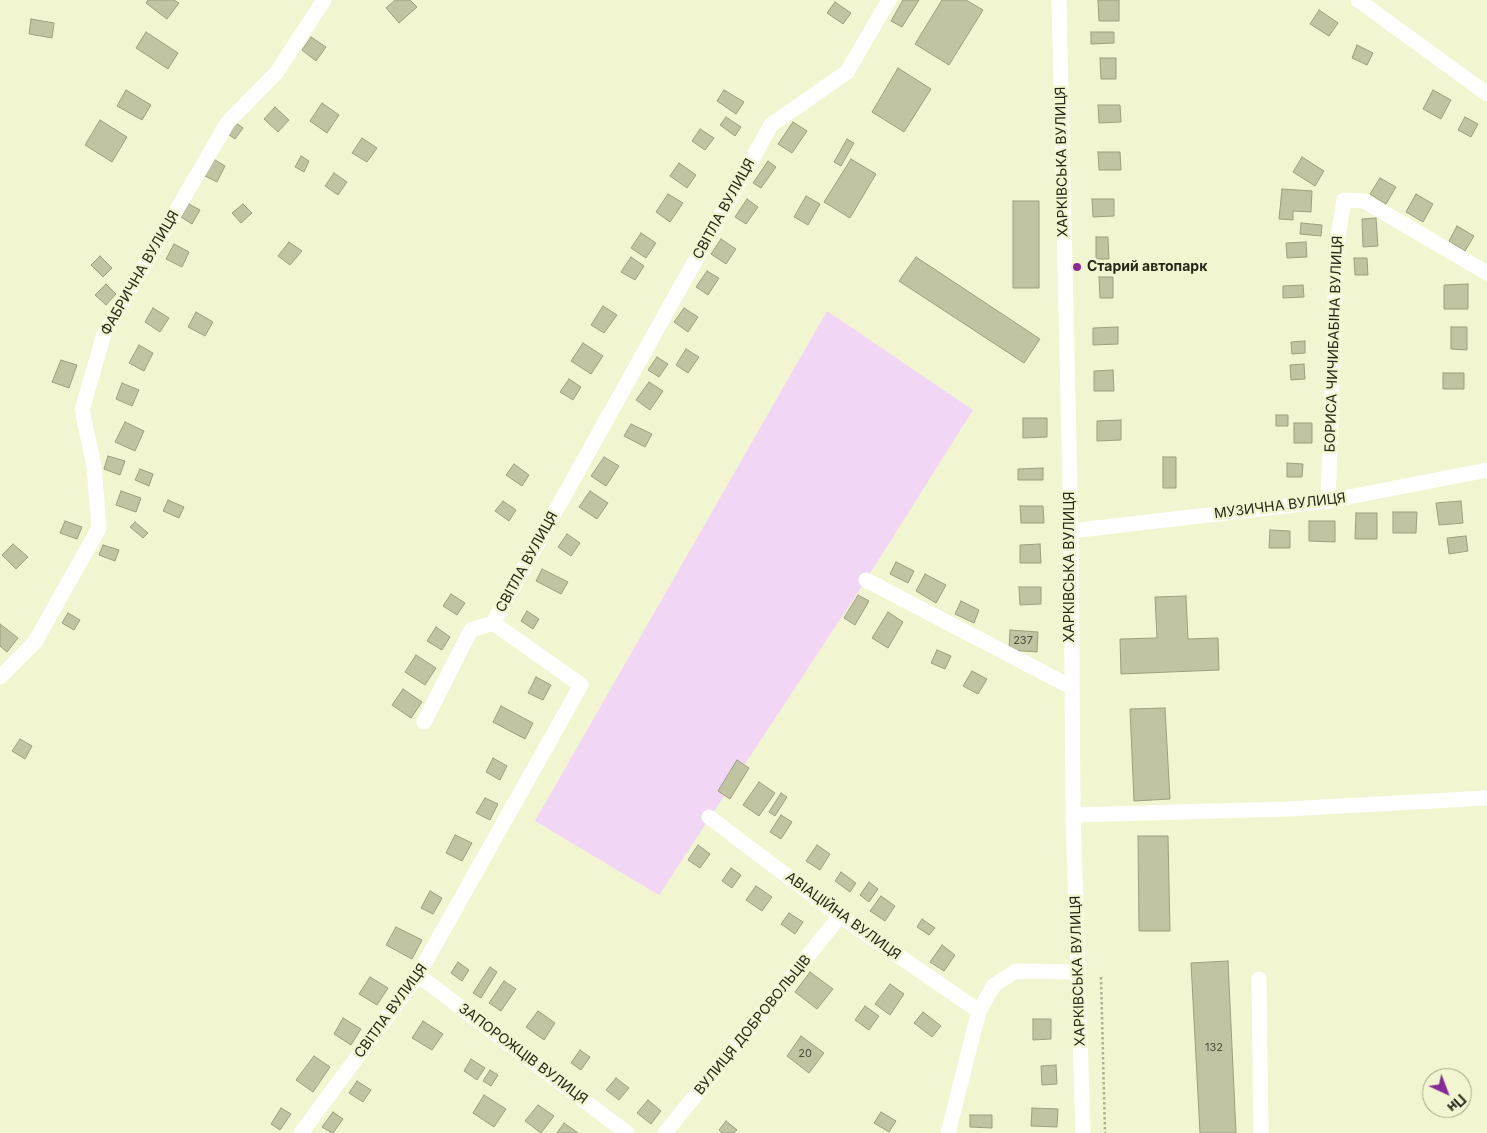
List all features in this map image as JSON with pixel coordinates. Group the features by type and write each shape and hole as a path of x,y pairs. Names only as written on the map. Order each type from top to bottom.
{"street":[{"name":"ФАБРИЧНА ВУЛИЦЯ","path":"0,678 35,642 99,528 94,466 82,410 104,334 228,122 277,72 324,0"},
{"name":"СВІТЛА ВУЛИЦЯ","path":"301,1133 418,975 581,685 493,623 771,125 847,72 889,0"},
{"name":"ХАРКІВСЬКА ВУЛИЦЯ","path":"1059,0 1071,531 1073,815 1083,1133"},
{"path":"1358,0 1487,94"},
{"name":"БОРИСА ЧИЧИБАБІНА ВУЛИЦЯ","path":"1328,501 1337,243 1344,200 1364,201 1487,273"},
{"name":"МУЗИЧНА ВУЛИЦЯ","path":"1071,531 1328,501 1487,470"},
{"path":"866,580 1071,687"},
{"path":"424,722 472,630 493,623"},
{"path":"1073,815 1287,809 1487,798"},
{"name":"АВІАЦІЙНА ВУЛИЦЯ","path":"709,817 840,916 979,1011"},
{"name":"ВУЛИЦЯ ДОБРОВОЛЬЦІВ","path":"665,1133 840,916"},
{"path":"948,1133 979,1011 994,985 1016,971 1078,972"},
{"name":"ЗАПОРОЖЦІВ ВУЛИЦЯ","path":"418,975 627,1133"},
{"path":"1260,979 1261,1133"}],"path":[{"path":"1101,977 1105,1133"}],"shaded area":[{"path":"827,311 973,410 866,580 659,895 535,821"}],"building":[{"path":"148,0 174,0 179,3 167,19 146,3"},
{"path":"395,0 410,0 417,7 399,23 386,8"},
{"path":"903,0 919,0 902,27 891,21"},
{"path":"942,0 966,0 983,10 949,65 915,44"},
{"path":"1098,0 1119,0 1119,21 1099,21"},
{"path":"835,2 851,13 843,24 827,13"},
{"path":"1319,10 1338,23 1329,36 1310,24"},
{"path":"31,19 54,23 52,38 29,34"},
{"path":"146,32 178,53 168,69 136,48"},
{"path":"1091,32 1114,32 1114,43 1091,44"},
{"path":"311,37 326,47 316,61 302,50"},
{"path":"1357,45 1373,53 1367,65 1352,58"},
{"path":"1100,58 1116,58 1116,79 1101,79"},
{"path":"898,68 931,89 904,132 872,112"},
{"path":"126,90 151,105 142,120 117,106"},
{"path":"724,90 744,102 736,114 717,101"},
{"path":"1433,90 1451,100 1441,119 1423,109"},
{"path":"322,103 339,115 327,133 310,121"},
{"path":"1098,105 1120,105 1121,122 1099,123"},
{"path":"275,107 289,120 278,132 264,119"},
{"path":"726,117 741,127 735,136 720,125"},
{"path":"1465,117 1478,124 1471,137 1458,130"},
{"path":"100,120 127,137 112,162 85,145"},
{"path":"233,121 243,128 235,139 225,132"},
{"path":"793,122 807,131 792,153 778,144"},
{"path":"700,129 714,138 705,150 692,141"},
{"path":"362,138 377,148 367,162 352,153"},
{"path":"847,139 854,143 841,166 834,162"},
{"path":"1098,152 1120,152 1121,170 1099,170"},
{"path":"301,156 309,161 304,172 295,167"},
{"path":"1302,157 1324,171 1315,186 1293,172"},
{"path":"212,158 225,166 217,182 203,175"},
{"path":"851,159 876,174 850,218 824,202"},
{"path":"768,161 776,167 761,188 753,183"},
{"path":"679,163 696,175 687,188 670,176"},
{"path":"334,173 347,182 338,195 325,186"},
{"path":"1380,178 1396,187 1386,204 1370,194"},
{"path":"1282,189 1312,191 1311,212 1293,211 1293,220 1279,219"},
{"path":"668,194 683,203 670,222 656,212"},
{"path":"1416,194 1433,204 1423,222 1406,212"},
{"path":"806,196 820,204 808,225 794,217"},
{"path":"747,199 758,207 746,224 735,217"},
{"path":"1092,199 1114,199 1114,216 1093,217"},
{"path":"1013,201 1039,201 1039,288 1013,288"},
{"path":"189,204 200,210 192,224 181,217"},
{"path":"243,204 252,213 241,223 232,213"},
{"path":"1376,218 1378,246 1363,247 1362,219"},
{"path":"1301,223 1322,225 1321,236 1300,234"},
{"path":"1457,226 1474,236 1465,251 1449,241"},
{"path":"641,233 656,243 646,258 631,248"},
{"path":"1096,237 1108,237 1109,259 1096,259"},
{"path":"721,239 736,249 726,264 711,254"},
{"path":"289,242 302,251 290,265 278,256"},
{"path":"1306,242 1307,257 1287,258 1286,243"},
{"path":"174,244 189,252 182,267 166,259"},
{"path":"100,256 112,268 103,277 91,265"},
{"path":"631,257 644,266 635,280 621,272"},
{"path":"916,257 1040,339 1024,363 899,281"},
{"path":"1354,258 1367,258 1368,275 1355,275"},
{"path":"707,271 719,278 708,295 696,287"},
{"path":"1099,277 1113,277 1113,298 1100,298"},
{"path":"106,284 116,294 106,305 95,295"},
{"path":"1468,284 1468,309 1444,309 1444,285"},
{"path":"1303,285 1304,297 1283,298 1283,286"},
{"path":"603,306 617,315 604,333 591,325"},
{"path":"153,308 169,318 160,332 145,322"},
{"path":"684,308 698,317 688,332 674,322"},
{"path":"196,312 213,322 205,336 188,327"},
{"path":"1118,327 1118,344 1093,345 1093,328"},
{"path":"1451,327 1467,327 1467,350 1451,349"},
{"path":"1305,341 1305,353 1292,354 1291,342"},
{"path":"583,343 603,356 591,374 571,361"},
{"path":"139,345 153,353 144,371 129,363"},
{"path":"686,349 699,357 688,373 676,365"},
{"path":"657,357 668,364 659,377 648,370"},
{"path":"61,360 77,365 69,388 52,382"},
{"path":"1304,364 1305,379 1291,380 1290,365"},
{"path":"1113,370 1114,391 1094,391 1094,371"},
{"path":"1443,373 1464,373 1464,389 1443,389"},
{"path":"569,379 581,387 573,400 560,392"},
{"path":"649,382 663,391 650,410 636,400"},
{"path":"122,383 139,390 132,406 116,399"},
{"path":"1276,415 1288,415 1288,426 1276,426"},
{"path":"1023,418 1047,418 1047,437 1023,438"},
{"path":"1121,420 1121,440 1097,441 1097,421"},
{"path":"125,422 144,431 135,451 115,442"},
{"path":"1294,423 1312,423 1312,443 1294,443"},
{"path":"631,424 652,434 645,447 624,436"},
{"path":"108,456 125,461 120,475 104,469"},
{"path":"604,457 619,466 606,486 591,476"},
{"path":"1163,457 1176,457 1176,488 1163,488"},
{"path":"1287,463 1303,464 1302,477 1287,477"},
{"path":"514,464 529,475 522,486 506,475"},
{"path":"1043,468 1043,480 1018,480 1018,469"},
{"path":"140,469 153,474 149,486 135,480"},
{"path":"121,491 141,498 136,512 116,505"},
{"path":"590,491 608,503 597,519 579,507"},
{"path":"168,500 184,507 179,518 163,511"},
{"path":"503,501 516,510 509,521 495,511"},
{"path":"1461,501 1463,523 1439,525 1436,503"},
{"path":"1020,506 1043,506 1044,523 1021,523"},
{"path":"1393,512 1417,512 1416,533 1393,533"},
{"path":"1356,513 1377,513 1377,539 1355,539"},
{"path":"65,521 82,527 77,539 60,533"},
{"path":"1309,521 1335,521 1335,542 1309,541"},
{"path":"135,522 148,533 143,538 130,527"},
{"path":"1270,530 1290,531 1290,548 1269,548"},
{"path":"567,534 580,543 571,556 558,547"},
{"path":"1466,536 1468,551 1449,554 1447,538"},
{"path":"13,544 28,557 16,569 2,555"},
{"path":"1040,544 1041,563 1020,563 1020,545"},
{"path":"103,545 119,550 115,561 99,555"},
{"path":"896,562 914,571 908,583 890,574"},
{"path":"542,569 568,582 561,594 536,581"},
{"path":"925,574 946,585 936,603 916,591"},
{"path":"1019,587 1041,587 1041,604 1020,605"},
{"path":"451,594 465,603 457,615 443,606"},
{"path":"858,595 869,601 855,625 844,618"},
{"path":"1186,596 1188,639 1218,638 1219,670 1121,674 1120,639 1157,638 1155,597"},
{"path":"961,601 979,610 974,623 955,614"},
{"path":"527,611 539,619 533,629 521,621"},
{"path":"888,612 903,622 888,648 872,638"},
{"path":"68,613 80,620 74,630 62,623"},
{"path":"0,624 18,638 7,652 0,646"},
{"path":"436,627 450,637 442,650 427,641"},
{"path":"1010,630 1038,632 1037,652 1009,650"},
{"path":"937,650 951,656 945,669 931,663"},
{"path":"416,655 436,668 425,685 405,672"},
{"path":"972,671 987,679 978,694 963,686"},
{"path":"536,677 551,685 543,700 528,693"},
{"path":"403,689 422,702 411,718 392,705"},
{"path":"501,706 533,723 525,739 493,722"},
{"path":"1165,708 1170,799 1134,801 1130,709"},
{"path":"20,739 32,746 25,759 12,751"},
{"path":"493,758 507,766 500,780 486,772"},
{"path":"737,760 749,768 730,799 718,791"},
{"path":"759,782 775,793 759,816 743,805"},
{"path":"781,793 787,797 775,816 769,812"},
{"path":"485,798 498,804 490,820 476,813"},
{"path":"781,815 792,822 781,839 770,832"},
{"path":"455,835 472,843 462,861 446,853"},
{"path":"1138,836 1168,836 1170,931 1139,931"},
{"path":"698,845 710,854 700,868 688,860"},
{"path":"817,845 830,854 820,870 806,861"},
{"path":"731,868 741,875 732,888 722,881"},
{"path":"841,872 856,883 850,892 835,881"},
{"path":"869,882 878,889 869,902 860,895"},
{"path":"756,886 772,897 762,911 746,900"},
{"path":"430,891 442,898 433,914 421,908"},
{"path":"881,896 895,906 885,921 870,911"},
{"path":"789,913 803,922 795,934 781,924"},
{"path":"922,919 935,928 929,935 917,927"},
{"path":"396,927 422,940 412,959 386,945"},
{"path":"942,945 955,955 944,971 930,962"},
{"path":"1228,961 1236,1133 1200,1133 1191,963"},
{"path":"458,962 469,970 462,981 451,973"},
{"path":"490,967 497,972 481,998 473,993"},
{"path":"810,972 833,989 817,1009 795,992"},
{"path":"370,977 388,988 377,1005 359,994"},
{"path":"504,981 516,989 501,1011 489,1003"},
{"path":"890,984 904,994 890,1015 875,1004"},
{"path":"865,1006 879,1016 869,1030 855,1020"},
{"path":"538,1011 555,1023 544,1040 526,1027"},
{"path":"923,1012 941,1026 932,1037 914,1023"},
{"path":"343,1018 361,1029 351,1045 334,1034"},
{"path":"1033,1019 1051,1019 1051,1039 1033,1040"},
{"path":"423,1021 443,1034 432,1050 412,1038"},
{"path":"801,1036 824,1053 809,1073 787,1056"},
{"path":"580,1050 590,1057 581,1070 571,1063"},
{"path":"314,1056 330,1067 313,1092 296,1080"},
{"path":"471,1059 485,1068 477,1080 464,1071"},
{"path":"1056,1065 1057,1084 1042,1085 1041,1066"},
{"path":"490,1070 498,1075 491,1086 483,1081"},
{"path":"616,1078 629,1088 619,1100 606,1090"},
{"path":"357,1081 371,1090 363,1102 349,1093"},
{"path":"484,1095 506,1109 494,1127 473,1113"},
{"path":"648,1100 661,1111 651,1124 637,1113"},
{"path":"538,1105 554,1116 541,1133 525,1121"},
{"path":"281,1108 291,1114 280,1130 271,1124"},
{"path":"1032,1108 1058,1109 1057,1127 1031,1126"},
{"path":"333,1112 343,1119 332,1133 322,1127"},
{"path":"881,1112 896,1121 889,1132 874,1123"},
{"path":"970,1115 992,1115 992,1128 970,1127"},
{"path":"726,1121 737,1130 734,1133 722,1133 719,1130"},
{"path":"564,1123 578,1133 557,1133"}],"place":[{"name":"Старий автопарк","path":"1077,267"}]}
